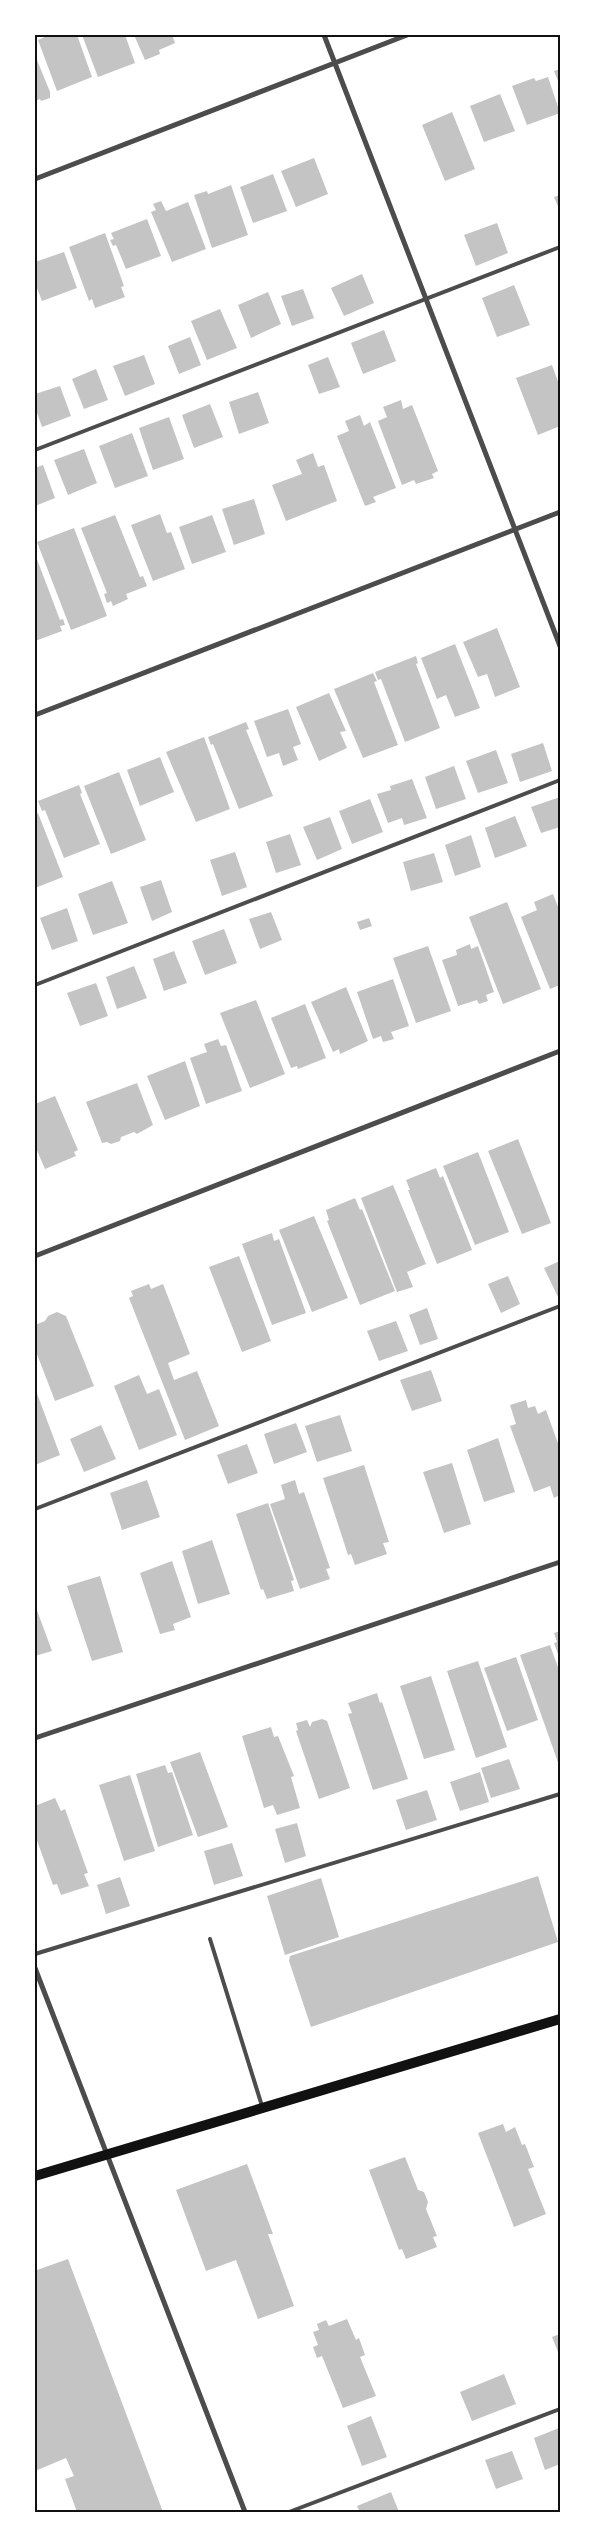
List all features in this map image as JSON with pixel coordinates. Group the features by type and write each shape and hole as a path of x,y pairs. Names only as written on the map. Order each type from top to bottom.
{"main road":[{"path":"35,2176 560,2019"}],"street":[{"path":"324,35 560,646"},
{"path":"35,179 407,35"},
{"path":"35,715 560,512"},
{"path":"35,1256 560,1051"},
{"path":"35,1738 560,1562"},
{"path":"35,1968 244,2512"}],"lane":[{"path":"35,450 560,247"},
{"path":"35,985 560,780"},
{"path":"35,1509 560,1306"},
{"path":"35,1954 560,1794"},
{"path":"210,1939 262,2108"},
{"path":"289,2512 560,2409"}],"building":[{"path":"49,35 77,35 92,77 57,91 38,40"},
{"path":"82,35 125,35 135,63 98,77"},
{"path":"134,35 172,35 175,43 159,50 160,54 145,60"},
{"path":"35,55 50,92 50,98 41,101 40,99 35,101"},
{"path":"560,69 560,86 554,71"},
{"path":"548,77 560,113 527,125 512,86 534,78 536,81"},
{"path":"500,94 515,131 484,142 470,106"},
{"path":"452,112 475,169 445,181 422,125"},
{"path":"314,158 328,194 296,207 281,171"},
{"path":"273,174 287,211 253,223 240,187"},
{"path":"231,185 248,235 212,248 194,195 207,191 208,194"},
{"path":"560,195 560,211 554,197"},
{"path":"161,201 166,211 188,202 206,249 172,262 151,212 156,210 153,204"},
{"path":"147,219 161,256 126,269 116,245 113,246 110,240 114,239 111,233"},
{"path":"497,223 508,253 476,266 464,235"},
{"path":"105,233 124,286 121,287 125,297 95,308 92,299 89,301 69,247"},
{"path":"64,252 77,288 42,301 35,283 35,262"},
{"path":"362,274 374,303 344,316 331,288"},
{"path":"514,285 530,325 497,337 482,298"},
{"path":"303,289 314,318 292,326 281,296"},
{"path":"268,292 281,324 251,338 238,305"},
{"path":"220,309 237,348 207,360 191,321"},
{"path":"384,330 396,361 363,374 351,343"},
{"path":"190,337 201,365 179,374 168,346"},
{"path":"144,355 155,384 125,396 113,366"},
{"path":"328,357 340,387 319,394 308,365"},
{"path":"552,365 560,387 560,426 538,435 516,378"},
{"path":"96,369 108,400 84,409 72,379"},
{"path":"60,386 71,416 42,427 35,407 35,394"},
{"path":"258,392 269,423 239,434 229,402"},
{"path":"401,400 403,409 412,405 438,471 432,474 434,478 416,484 414,480 402,485 378,421 387,417 383,407"},
{"path":"210,404 223,437 194,448 182,415"},
{"path":"360,415 364,426 370,422 396,488 373,497 376,502 365,506 337,436 349,431 345,421"},
{"path":"169,417 184,459 153,470 139,428"},
{"path":"132,433 148,476 115,488 99,446"},
{"path":"84,449 97,483 68,495 54,460"},
{"path":"313,453 318,467 324,465 337,501 286,521 272,485 302,474 296,460"},
{"path":"43,465 55,498 35,506 35,468"},
{"path":"254,499 265,534 234,545 222,509"},
{"path":"160,514 167,533 171,532 185,569 153,581 131,525"},
{"path":"115,515 140,577 143,576 147,586 126,594 128,599 113,606 111,601 107,603 104,594 107,593 81,528"},
{"path":"212,515 226,552 192,564 179,527"},
{"path":"74,528 107,616 71,630 37,542"},
{"path":"35,554 60,620 63,619 65,625 60,626 62,631 35,641"},
{"path":"497,628 520,687 495,697 487,674 478,677 463,642"},
{"path":"455,644 480,708 455,717 446,695 437,699 421,658"},
{"path":"416,656 418,663 416,664 440,728 405,742 381,679 378,680 375,672"},
{"path":"373,673 377,681 374,682 398,745 363,758 334,689"},
{"path":"329,693 346,731 340,732 347,748 319,761 296,707"},
{"path":"288,709 301,744 293,747 298,760 283,766 279,753 267,757 254,721"},
{"path":"246,722 249,729 246,730 273,796 239,809 213,744 211,745 208,737"},
{"path":"204,737 230,809 196,822 166,752"},
{"path":"543,743 552,771 520,782 511,754"},
{"path":"496,750 508,783 478,793 466,761"},
{"path":"160,757 174,792 140,806 127,770"},
{"path":"454,766 466,799 436,809 425,777"},
{"path":"119,772 146,840 111,854 84,786"},
{"path":"412,779 427,818 404,825 402,818 388,823 377,794 391,790 390,786"},
{"path":"79,785 82,793 80,794 100,844 64,858 45,810 42,811 38,801"},
{"path":"560,797 560,827 541,833 531,807"},
{"path":"370,799 383,832 352,844 339,811"},
{"path":"38,813 63,877 35,888 35,815"},
{"path":"515,816 527,846 495,858 485,828"},
{"path":"330,817 342,849 317,860 303,827"},
{"path":"290,834 301,865 276,873 266,842"},
{"path":"471,835 481,867 455,876 445,845"},
{"path":"235,852 247,887 222,896 210,860"},
{"path":"434,853 443,882 411,891 403,862"},
{"path":"161,880 172,912 152,921 140,887"},
{"path":"112,881 128,923 93,935 78,894"},
{"path":"553,894 560,912 560,985 550,989 521,917 537,910 534,902"},
{"path":"507,902 541,989 503,1004 469,917"},
{"path":"67,908 78,941 52,950 40,918"},
{"path":"271,912 282,940 260,949 249,919"},
{"path":"369,918 372,926 360,930 357,922"},
{"path":"224,929 237,963 205,975 192,941"},
{"path":"470,944 471,949 478,946 494,992 486,995 488,1001 479,1004 477,1000 458,1006 442,960 457,955 456,950"},
{"path":"428,946 451,1011 416,1023 393,958"},
{"path":"174,951 187,983 164,991 153,959"},
{"path":"134,966 147,998 117,1009 106,977"},
{"path":"393,979 409,1026 391,1032 394,1039 383,1042 381,1036 373,1039 357,992"},
{"path":"96,983 108,1016 80,1026 67,993"},
{"path":"346,987 368,1041 340,1054 339,1049 333,1052 311,1002"},
{"path":"256,1000 285,1074 250,1088 220,1013"},
{"path":"305,1004 326,1058 298,1069 297,1066 291,1068 271,1018"},
{"path":"218,1039 221,1046 226,1045 242,1091 206,1104 190,1058 207,1052 204,1044"},
{"path":"185,1061 200,1106 165,1120 147,1076"},
{"path":"137,1083 153,1125 137,1134 134,1132 121,1137 120,1141 111,1144 107,1142 102,1143 86,1102"},
{"path":"55,1096 78,1150 74,1152 76,1156 45,1169 35,1146 35,1104"},
{"path":"518,1139 551,1223 522,1234 488,1151"},
{"path":"478,1152 509,1232 475,1245 443,1166"},
{"path":"436,1168 440,1178 443,1176 472,1250 437,1264 408,1190 410,1190 406,1180"},
{"path":"393,1185 426,1264 407,1272 413,1287 397,1292 361,1198"},
{"path":"355,1198 360,1210 362,1209 395,1291 360,1305 327,1221 329,1220 326,1210"},
{"path":"314,1216 348,1298 312,1312 279,1230"},
{"path":"272,1233 274,1241 279,1239 306,1313 272,1325 242,1244"},
{"path":"239,1256 271,1341 242,1352 209,1267"},
{"path":"560,1261 560,1296 558,1297 544,1268"},
{"path":"508,1276 520,1304 501,1313 488,1284"},
{"path":"149,1284 151,1289 163,1284 190,1354 168,1363 174,1380 197,1371 219,1426 185,1440 129,1298 133,1296 131,1291"},
{"path":"427,1308 438,1339 420,1345 409,1315"},
{"path":"57,1312 66,1316 94,1386 55,1401 35,1349 35,1325 45,1321 48,1316"},
{"path":"396,1321 408,1351 379,1361 367,1331"},
{"path":"431,1370 442,1401 412,1411 400,1380"},
{"path":"139,1375 147,1394 159,1389 177,1435 139,1450 114,1386"},
{"path":"35,1388 60,1455 35,1465"},
{"path":"526,1400 528,1408 535,1406 538,1414 546,1410 560,1449 560,1495 554,1498 550,1486 534,1492 510,1426 516,1424 510,1405"},
{"path":"340,1415 352,1451 317,1462 305,1426"},
{"path":"296,1423 307,1452 274,1464 264,1434"},
{"path":"101,1425 116,1459 84,1472 70,1439"},
{"path":"498,1438 515,1492 484,1502 467,1450"},
{"path":"247,1444 258,1473 228,1484 217,1455"},
{"path":"452,1463 471,1524 444,1533 423,1472"},
{"path":"364,1465 389,1542 383,1543 387,1554 355,1565 351,1554 348,1555 323,1478"},
{"path":"147,1480 160,1517 122,1530 110,1493"},
{"path":"295,1480 299,1494 304,1492 330,1568 326,1569 330,1579 300,1589 270,1504 285,1499 281,1485"},
{"path":"268,1503 294,1580 291,1581 294,1591 267,1599 263,1589 261,1590 236,1514"},
{"path":"212,1540 230,1594 198,1604 182,1551"},
{"path":"172,1561 191,1617 173,1624 175,1630 160,1634 140,1573"},
{"path":"100,1576 123,1652 92,1661 67,1586"},
{"path":"35,1605 52,1651 35,1656"},
{"path":"560,1631 560,1660 554,1643 557,1642 554,1633"},
{"path":"550,1645 560,1673 560,1768 520,1655"},
{"path":"516,1657 538,1720 507,1731 484,1668"},
{"path":"478,1661 507,1747 476,1758 447,1671"},
{"path":"431,1676 455,1750 424,1759 400,1686"},
{"path":"377,1693 380,1703 382,1702 408,1779 373,1790 348,1714 352,1713 348,1703"},
{"path":"322,1719 327,1721 350,1788 319,1799 296,1731 298,1730 296,1723 307,1720 310,1727 312,1722"},
{"path":"271,1727 274,1737 278,1736 294,1776 291,1777 300,1808 277,1815 273,1805 264,1808 242,1736"},
{"path":"200,1752 228,1827 198,1837 170,1762"},
{"path":"509,1759 520,1789 491,1798 481,1768"},
{"path":"165,1765 168,1773 172,1772 193,1835 158,1847 136,1774"},
{"path":"480,1772 489,1802 460,1811 450,1782"},
{"path":"130,1775 155,1851 124,1861 99,1785"},
{"path":"427,1790 437,1820 406,1830 396,1800"},
{"path":"55,1798 61,1811 65,1809 88,1873 84,1874 89,1886 61,1895 57,1884 53,1885 35,1835 35,1806"},
{"path":"297,1823 306,1856 285,1863 275,1829"},
{"path":"232,1843 243,1876 214,1885 204,1851"},
{"path":"538,1876 558,1942 311,2027 289,1961 290,1956"},
{"path":"120,1877 130,1906 106,1914 97,1885"},
{"path":"321,1878 339,1937 285,1955 267,1896"},
{"path":"503,2124 506,2132 515,2127 522,2145 525,2144 534,2167 528,2169 546,2214 514,2227 478,2133"},
{"path":"405,2157 418,2190 424,2192 428,2202 426,2209 437,2236 433,2237 437,2247 406,2259 402,2249 399,2250 369,2170"},
{"path":"247,2164 273,2234 268,2234 294,2306 258,2319 236,2260 206,2271 176,2190"},
{"path":"68,2259 163,2512 77,2512 65,2479 74,2476 66,2458 35,2471 35,2264 37,2270"},
{"path":"347,2319 356,2340 359,2338 365,2355 360,2357 376,2396 343,2408 322,2356 317,2358 313,2347 318,2345 313,2332 319,2330 317,2324 326,2320 329,2326"},
{"path":"560,2334 560,2357 552,2337"},
{"path":"504,2374 516,2404 472,2421 460,2392"},
{"path":"371,2416 387,2457 362,2466 347,2426"},
{"path":"559,2428 560,2464 545,2470 534,2438"},
{"path":"512,2451 523,2479 496,2489 485,2460"},
{"path":"391,2492 399,2512 360,2512 357,2506"}]}
